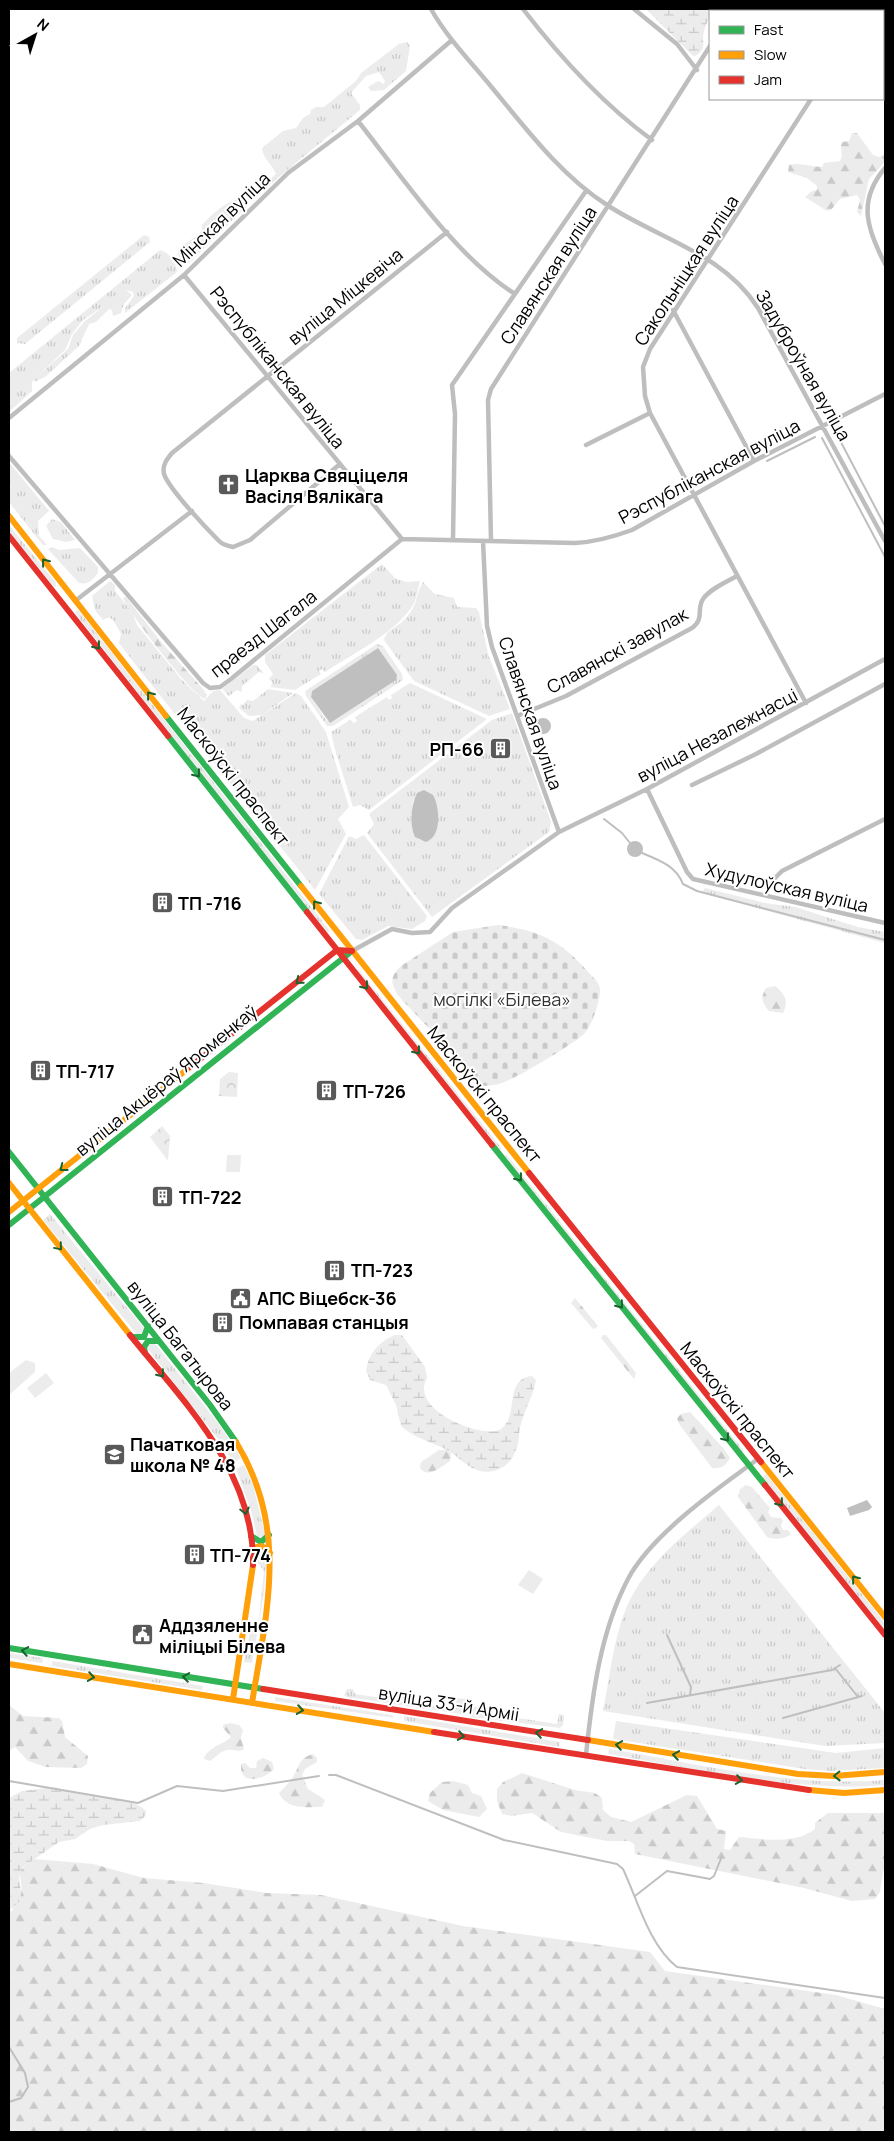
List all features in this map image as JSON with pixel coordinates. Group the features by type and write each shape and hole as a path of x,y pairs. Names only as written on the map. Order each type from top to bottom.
{"main road":[{"name":"Маскоўскі праспект","path":"9,516 506,1145 885,1617"},
{"name":"Маскоўскі праспект","path":"9,536 343,958 885,1634"},
{"path":"66,608 75,600"},
{"path":"337,950 352,951"},
{"name":"вуліца Акцёраў Яроменкаў","path":"9,1212 337,950"},
{"name":"вуліца Акцёраў Яроменкаў","path":"9,1225 204,1067 352,951"},
{"path":"498,1152 505,1152 506,1145"},
{"name":"вуліца Багатырова","path":"9,1152 228,1429 246,1459 262,1501 269,1534 270,1553 268,1590 252,1703"},
{"name":"вуліца Багатырова","path":"9,1183 216,1443 230,1467 241,1493 251,1536 252,1553 251,1585 233,1699"},
{"path":"132,1338 144,1337 148,1326"},
{"path":"145,1354 144,1347 148,1341 156,1339 160,1341"},
{"path":"251,1536 256,1541 261,1542 268,1538 269,1534"},
{"path":"252,1553 255,1548 262,1546 270,1553"},
{"name":"вуліца 33-й Арміі","path":"9,1648 798,1774 834,1776 885,1772"},
{"path":"39,1668 46,1662 41,1654"},
{"path":"53,1671 48,1666 48,1662 52,1657 56,1656"},
{"name":"вуліца 33-й Арміі","path":"9,1664 802,1790 844,1793 885,1790"},
{"path":"389,1725 396,1718 395,1712 391,1710"},
{"path":"404,1727 400,1724 399,1718 407,1712"}],"street":[{"name":"Задуброўная вуліца","path":"431,9 452,40 516,117 586,191 608,206 728,272 752,298 885,541"},
{"path":"523,9 579,74 628,122 652,140"},
{"path":"634,9 677,44 697,70"},
{"name":"Мінская вуліца","path":"9,418 184,275 288,173 358,121 452,40"},
{"name":"Славянская вуліца","path":"491,541 488,400 491,390 697,70 709,48"},
{"name":"Сакольніцкая вуліца","path":"806,702 650,413 645,396 642,367 650,349 673,310 709,260 809,100"},
{"path":"358,121 446,232 500,284 515,294"},
{"path":"885,168 874,181 868,196 868,223 885,264"},
{"name":"Славянская вуліца","path":"453,540 455,414 452,385 586,191"},
{"name":"вуліца Міцкевіча","path":"192,511 168,482 164,473 166,460 446,232"},
{"name":"Рэспубліканская вуліца","path":"184,275 402,539 594,542 632,530 754,461 885,394"},
{"path":"673,310 754,461"},
{"path":"586,445 650,413"},
{"path":"9,456 111,575"},
{"path":"75,600 111,575 192,511 225,545 233,547 243,544 340,464"},
{"name":"праезд Шагала","path":"111,575 203,683 210,688 216,688 231,680 402,539"},
{"name":"Славянская вуліца","path":"483,541 487,626 500,669 559,832"},
{"name":"Славянскі завулак","path":"517,716 566,696 692,628 700,619 703,599 710,592 737,576"},
{"name":"вуліца Незалежнасці","path":"352,951 392,929 412,933 430,932 452,908 559,832 647,789 885,659"},
{"name":"вуліца Незалежнасці","path":"692,785 756,754 885,684"},
{"name":"Худулоўская вуліца","path":"647,789 687,872 694,879 885,923"},
{"path":"774,879 782,871 885,819"},
{"path":"248,1021 254,1029"},
{"path":"199,1061 204,1067"},
{"path":"177,1078 182,1085"},
{"path":"144,1105 149,1112"},
{"path":"586,1756 587,1740 603,1649 628,1579 643,1557 660,1538 696,1506 758,1459"}],"green space":[{"path":"646,9 715,9 709,10 709,17 703,35 703,48 695,56"},
{"path":"407,42 410,46 406,71 384,90 371,91 368,87 378,81 384,84 385,81 379,72 366,76 351,93 360,105 360,110 262,191 260,188 276,174 264,155 262,148 283,131 296,128 303,118 310,114 311,110 316,107 324,107 356,81 361,73 399,44"},
{"path":"852,133 857,133 873,155 879,157 885,154 885,162 869,179 861,216 857,212 860,200 857,195 840,199 831,210 827,211 805,197 812,191 817,190 817,186 807,178 788,172 789,165 822,167 824,163 840,161 842,142 849,141"},
{"path":"244,199 248,205 189,263 184,263 179,257 178,251 180,248 202,231 202,225 214,213 228,203"},
{"path":"144,235 149,237 150,242 25,344 17,343 17,338"},
{"path":"160,250 170,256 174,261 177,272 125,313 125,308 134,296 133,292 126,290 132,295 124,304 121,313 113,316 112,310 109,309 96,322 89,324 79,346 45,377 34,382 34,379 32,381 32,391 9,412 9,373","holes":["105,305 85,321 73,335 68,349 36,377 65,350 72,334 83,320"]},
{"path":"9,462 49,511 38,521 39,536 47,545 43,545 9,502"},
{"path":"52,519 61,522 75,540 66,542 53,539 46,526"},
{"path":"9,525 56,583 56,587 53,586 9,531"},
{"path":"52,547 59,550 80,548 98,567 98,573 88,583 79,583 48,549"},
{"path":"382,564 396,579 407,582 420,581 415,601 407,613 374,642 325,672 322,669 319,671 321,674 295,690 270,687 273,683 269,679 273,674 265,662 265,655"},
{"path":"110,581 115,585 115,591 132,612 137,625 181,679 204,701 213,691 220,690 244,718 253,721 296,693 301,696 326,732 349,807 338,819 346,834 315,890 119,643 121,634 114,621 109,617 103,620 95,610 92,596"},
{"path":"423,582 435,594 454,598 457,607 476,608 479,612 488,654 510,709 489,716 414,681 386,643 384,640 387,634 403,621 412,610"},
{"path":"126,597 162,643 203,689 207,695 205,699 187,683 161,652 136,619 123,598"},
{"path":"76,610 79,611 330,931 327,933 75,613"},
{"path":"377,644 383,646 402,674 403,680 333,726 327,726 306,696 305,691","holes":["378,648 327,721 311,697 312,691"]},
{"path":"253,665 257,665 264,674 259,672 242,686 242,692 237,690 229,696 222,689"},
{"path":"410,683 487,719 369,810 360,805 353,807 331,732 350,720 354,723 357,721 355,717 387,697 389,700 392,698 391,695"},
{"path":"268,689 293,693 262,715 249,716 239,708 247,700 253,701"},
{"path":"512,713 551,822 549,832 432,917 367,833 374,824 369,814 492,720","holes":["414,799 431,840 420,840 416,836 412,826 411,815"]},
{"path":"364,835 427,916 425,921 412,929 388,926 362,940 356,939 319,894 349,836 356,839"},
{"path":"705,888 765,903 795,907 858,927 885,932 885,943 702,893"},
{"name":"могілкі «Білева»","path":"498,925 526,930 559,945 595,979 600,992 590,1026 578,1039 509,1080 500,1084 484,1086 402,1000 392,982 394,974 401,966 453,932"},
{"path":"358,969 502,1149 500,1150 356,971"},
{"path":"775,986 786,1001 783,1013 769,1011 763,1000 766,988"},
{"path":"229,1072 238,1073 237,1097 219,1096 220,1079"},
{"path":"162,1126 170,1136 168,1161 150,1137"},
{"path":"506,1154 588,1257 587,1258 505,1156"},
{"path":"227,1155 241,1155 240,1172 226,1172"},
{"path":"50,1214 145,1330 145,1333 138,1336 43,1220"},
{"path":"595,1266 744,1451 742,1453 593,1267"},
{"path":"575,1298 598,1326 596,1328 593,1329 571,1303"},
{"path":"395,1335 402,1335 425,1367 427,1378 424,1390 428,1401 438,1412 466,1426 480,1430 492,1431 501,1429 507,1423 514,1390 518,1384 523,1379 532,1376 536,1380 520,1427 517,1447 506,1465 495,1471 483,1472 477,1470 468,1466 449,1451 416,1436 401,1426 396,1405 386,1385 370,1380 366,1371 369,1359 375,1349"},
{"path":"603,1335 606,1335 636,1373 634,1379 601,1338"},
{"path":"152,1343 156,1345 218,1423 241,1458 233,1463 222,1444 148,1349 147,1347"},
{"path":"26,1360 35,1363 35,1372 9,1395 9,1373"},
{"path":"46,1373 54,1383 35,1398 27,1388"},
{"path":"690,1412 730,1458 723,1466 712,1468 679,1424 677,1418 681,1414"},
{"path":"439,1450 447,1450 451,1453 450,1461 435,1471 423,1471 420,1468 421,1462"},
{"path":"244,1465 253,1485 265,1534 263,1538 257,1536 251,1510 236,1469"},
{"path":"766,1474 885,1623 885,1630 762,1477"},
{"path":"746,1485 752,1487 770,1508 768,1512 771,1517 781,1518 783,1530 788,1530 791,1534 780,1538 767,1537 738,1497 740,1489"},
{"path":"719,1505 885,1713 885,1743 825,1746 603,1711 618,1632 627,1606 635,1591 655,1563"},
{"path":"263,1548 267,1552 264,1592 252,1663 244,1662 250,1632 258,1627 264,1571 257,1562 258,1551"},
{"path":"529,1570 543,1579 533,1594 518,1585"},
{"path":"9,1653 42,1658 43,1661 42,1663 9,1658"},
{"path":"52,1661 203,1686 202,1690 52,1666"},
{"path":"347,1689 353,1689 355,1694 455,1709 456,1698 466,1699 464,1712 461,1714 347,1697 344,1695"},
{"path":"275,1697 392,1715 394,1718 275,1701"},
{"path":"9,1705 23,1716 59,1718 62,1721 65,1737 88,1756 87,1764 81,1768 46,1767 28,1761 15,1747 9,1751"},
{"path":"473,1707 480,1707 479,1712 557,1724 559,1714 564,1715 563,1725 560,1728 472,1717 470,1713"},
{"path":"404,1716 560,1742 559,1747 404,1721"},
{"path":"616,1721 836,1753 885,1748 885,1768 830,1771 805,1769 613,1739"},
{"path":"230,1723 239,1725 243,1730 241,1738 244,1749 240,1751 225,1751 210,1761 204,1759 208,1752 231,1737 223,1728 223,1725"},
{"path":"609,1749 712,1768 781,1778 850,1782 885,1780 885,1785 851,1787 781,1783 711,1773 608,1754"},
{"path":"313,1754 317,1758 317,1762 305,1769 302,1775 308,1789 325,1800 322,1807 292,1805 282,1798 279,1793 293,1777 302,1760"},
{"path":"263,1758 272,1762 274,1769 270,1773 253,1779 244,1776 241,1771 241,1764 245,1763 250,1768 256,1768 257,1761"},
{"path":"522,1773 575,1790 595,1793 602,1798 603,1810 611,1817 631,1822 687,1795 697,1796 717,1829 726,1831 724,1849 730,1850 739,1837 779,1840 807,1834 815,1829 815,1823 828,1813 885,1813 885,1868 880,1892 875,1899 852,1901 804,1888 635,1854 634,1844 629,1841 607,1841 561,1832 532,1813 511,1816 502,1814 497,1801 497,1789 503,1782"},
{"path":"453,1781 468,1785 472,1793 481,1796 487,1809 479,1817 443,1810 428,1801 430,1793 442,1782"},
{"path":"53,1787 128,1801 146,1811 145,1816 140,1821 103,1825 90,1829 75,1839 59,1842 23,1867 19,1877 21,1893 19,1902 9,1911 9,1798 22,1791"},
{"path":"34,1859 93,1864 144,1878 203,1883 267,1893 321,1895 463,1926 650,1952 665,1971 836,1995 885,2009 885,2132 9,2132 9,1911 12,1911 21,1893 21,1872"}],"shaded area":[{"path":"378,648 397,675 396,680 330,723 311,697 312,691"},
{"path":"540,718 546,718 551,723 549,732 540,734 535,729 535,723"},
{"path":"424,790 433,795 438,814 435,834 426,842 415,837 411,821 413,804 417,793"},
{"path":"635,841 641,843 643,849 641,855 635,857 629,855 627,849 629,843"},
{"path":"867,1500 872,1507 869,1510 850,1516 847,1508"}],"waterway":[{"path":"834,429 885,526"},
{"path":"767,461 815,437"},
{"path":"822,438 885,557"},
{"path":"604,819 622,833 630,843"},
{"path":"642,853 666,864 676,873 683,884 697,891 885,940"},
{"path":"667,1635 691,1687 690,1695"},
{"path":"647,1703 832,1670 840,1665"},
{"path":"835,1668 858,1697"},
{"path":"783,1718 862,1696"},
{"path":"329,1775 336,1775 504,1840 617,1864 623,1869 652,1935 667,1958 677,1967 885,1998"},
{"path":"9,1781 138,1803 177,1786 223,1791 319,1776"},
{"path":"635,1896 667,1871 710,1879 714,1876 722,1856"},
{"path":"9,2047 25,2073 28,2087 21,2098 9,2102"}],"traffic: fast":[{"path":"166,716 301,886"},
{"path":"168,736 307,912"},
{"path":"9,1225 352,951"},
{"path":"492,1145 765,1485"},
{"path":"9,1152 210,1405 236,1442"},
{"path":"132,1337 144,1337 148,1326"},
{"path":"145,1353 144,1347 148,1341 159,1341"},
{"path":"251,1536 261,1542 269,1535"},
{"path":"9,1648 263,1689"}],"traffic: slow":[{"path":"9,516 166,716"},
{"path":"301,886 529,1173"},
{"path":"9,1212 190,1067"},
{"path":"9,1183 130,1335"},
{"path":"236,1442 253,1474 263,1506 268,1538 268,1602 252,1703"},
{"path":"761,1462 885,1617"},
{"path":"252,1553 257,1547 262,1546 270,1553"},
{"path":"233,1699 253,1565"},
{"path":"9,1664 434,1732"},
{"path":"588,1740 798,1774 834,1776 885,1772"},
{"path":"809,1790 844,1793 885,1790"}],"traffic: jam":[{"path":"9,536 168,736"},
{"path":"307,912 492,1145"},
{"path":"190,1067 337,950 352,951"},
{"path":"529,1173 761,1462"},
{"path":"130,1335 193,1413 229,1469 242,1499 251,1531 253,1565"},
{"path":"765,1485 885,1635"},
{"path":"263,1689 588,1740"},
{"path":"434,1732 809,1790"}],"place":[{"name":"Царква Свяціцеля Васіля Вялікага","path":"229,485"},
{"name":"РП-66","path":"500,749"},
{"name":"ТП -716","path":"162,903"},
{"name":"ТП-717","path":"40,1071"},
{"name":"ТП-726","path":"327,1091"},
{"name":"ТП-722","path":"163,1197"},
{"name":"ТП-723","path":"335,1270"},
{"name":"АПС Віцебск-36","path":"241,1298"},
{"name":"Помпавая станцыя","path":"223,1322"},
{"name":"Пачатковая школа № 48","path":"114,1454"},
{"name":"ТП-774","path":"194,1555"},
{"name":"Аддзяленне міліцыі Білева","path":"143,1635"}]}
